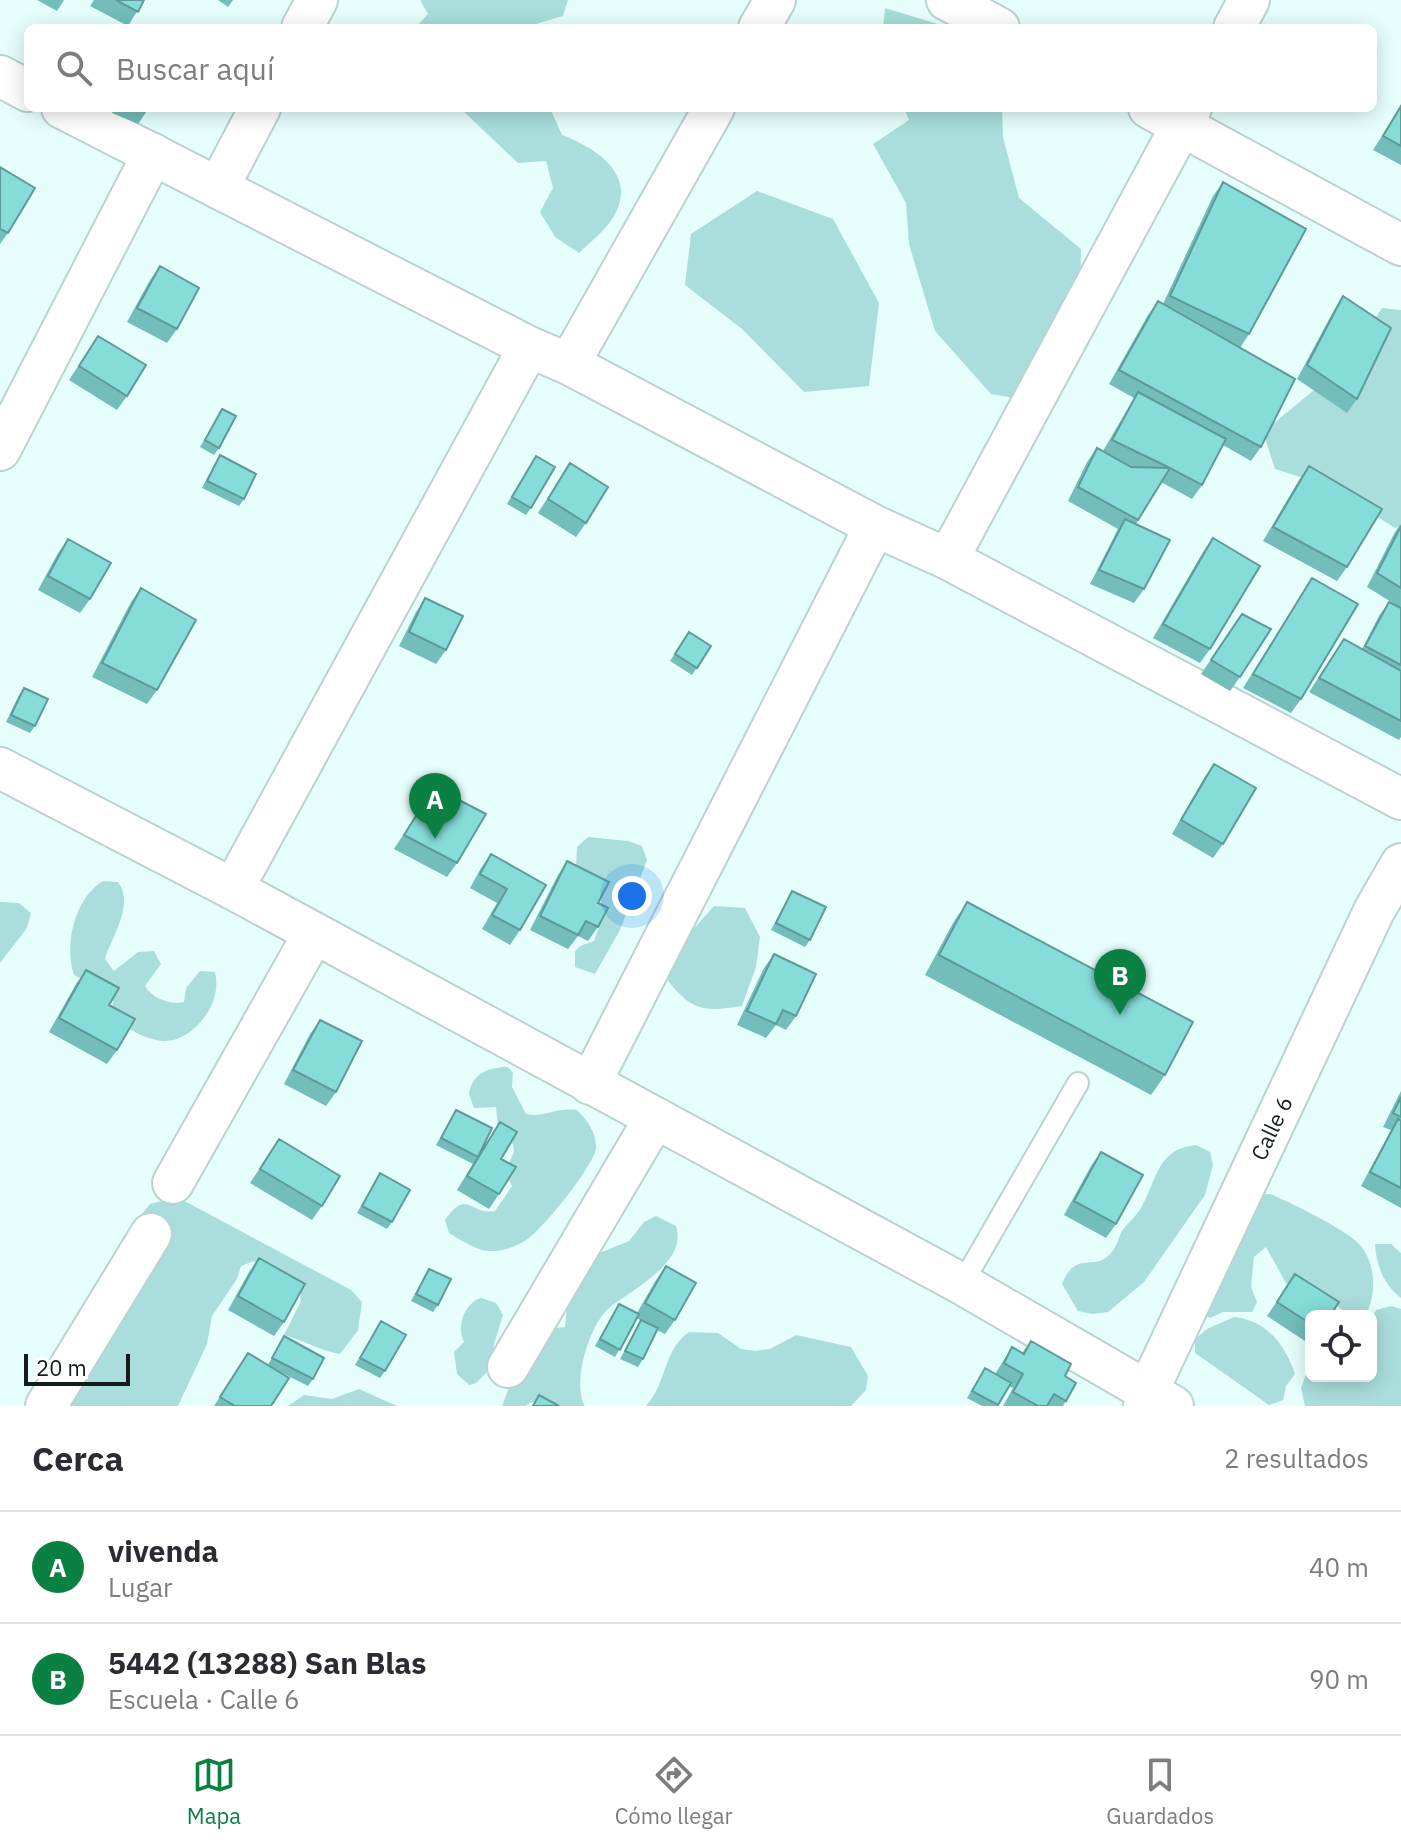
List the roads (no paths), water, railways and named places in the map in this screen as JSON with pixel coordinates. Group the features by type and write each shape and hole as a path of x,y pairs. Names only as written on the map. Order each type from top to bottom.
{"street":[{"path":"304,24 317,0"},
{"path":"761,24 775,0"},
{"path":"947,0 992,24"},
{"path":"1236,24 1249,0"},
{"path":"0,76 24,89"},
{"path":"70,112 529,347 569,364 875,526 948,559 1401,799"},
{"path":"218,188 258,112"},
{"path":"569,364 712,112"},
{"path":"948,559 1174,114 1401,245"},
{"path":"0,450 153,154"},
{"path":"233,889 529,347"},
{"path":"590,1084 875,526"},
{"path":"0,768 233,889 962,1284 1150,1403"},
{"name":"Calle 6","path":"1150,1403 1388,918 1401,864"},
{"path":"173,1183 313,935"},
{"path":"508,1367 655,1118"},
{"path":"46,1406 151,1234"}],"lane":[{"path":"962,1284 1078,1083"}],"place":[{"name":"vivenda","path":"435,839"},
{"name":"5442 (13288) San Blas","path":"1120,1015"}]}
